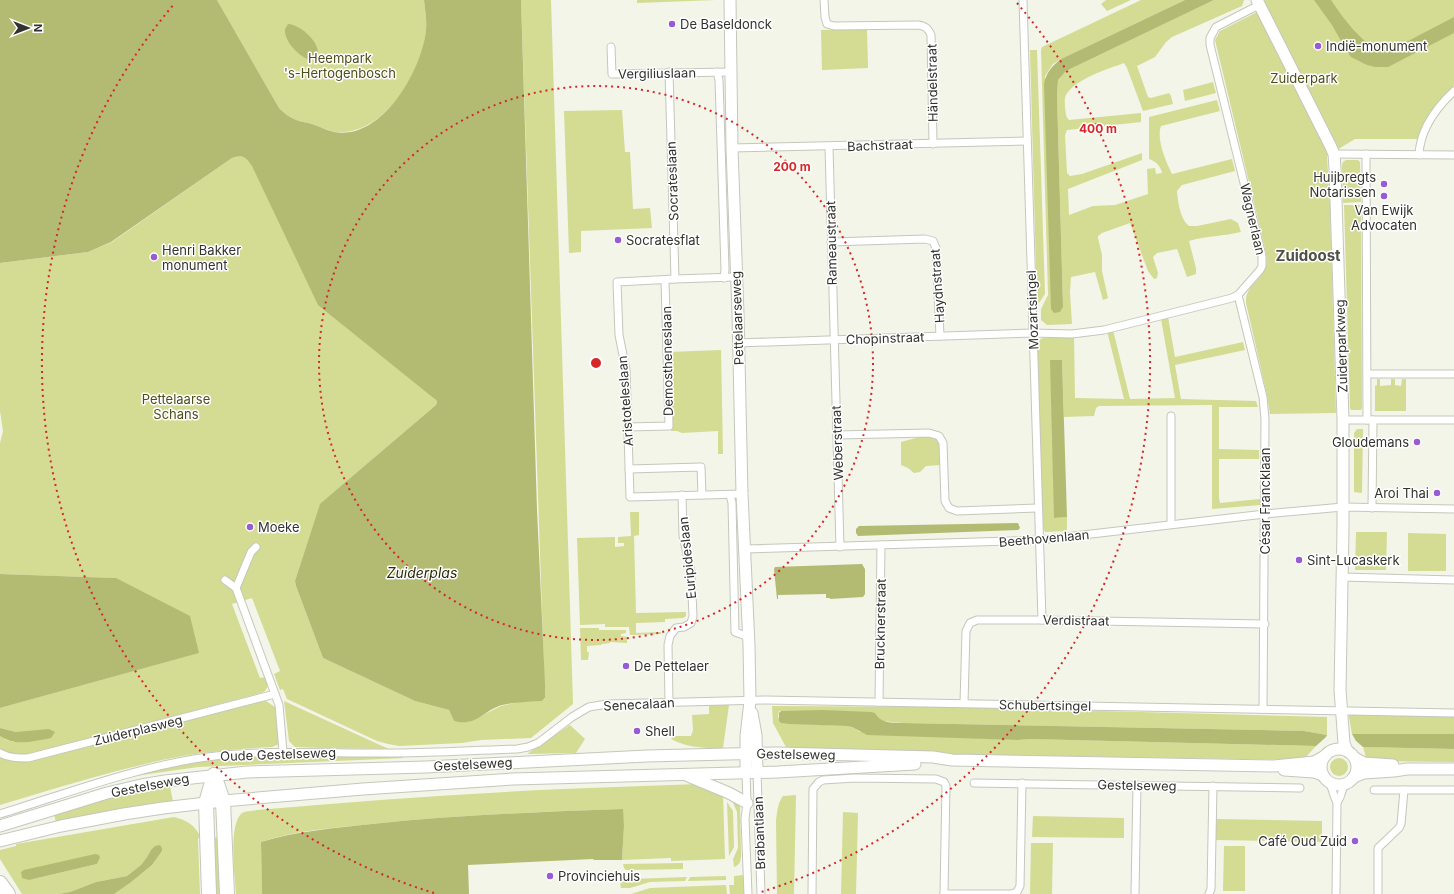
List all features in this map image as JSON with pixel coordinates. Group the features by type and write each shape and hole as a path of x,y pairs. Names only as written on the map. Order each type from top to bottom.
{"highway":[{"path":"214,775 223,801 227,894"},
{"path":"209,894 206,803 214,775"},
{"path":"0,883 8,894"}],"main road":[{"name":"Pettelaarseweg","path":"730,0 730,72 742,494 749,637 750,700 746,736 752,753 752,772"},
{"name":"Zuiderparkweg","path":"1258,2 1334,154 1343,420 1340,710 1344,743 1351,755"},
{"name":"Zuiderparkweg","path":"1328,754 1336,742 1340,710"},
{"path":"1407,769 1364,763 1339,749 1328,754 1321,768 1326,779 1337,785 1345,784 1354,777 1364,773 1407,769 1454,769"},
{"name":"Gestelseweg","path":"0,826 107,793 165,781 253,772 426,767 647,756 752,753 933,757 952,760 1274,766 1314,762 1328,754"},
{"path":"1351,755 1357,765 1354,777"},
{"name":"Gestelseweg","path":"0,840 124,814 255,798 467,781 752,772 933,763 952,760"},
{"name":"Gestelseweg","path":"1274,766 1285,770 1314,772 1326,779"},
{"path":"683,774 729,793 747,803"}],"street":[{"name":"Händelstraat","path":"824,0 824,17 827,24 834,26 918,25 929,30 933,144"},
{"name":"Mozartsingel","path":"1023,0 1042,620"},
{"name":"Wagnerlaan","path":"1238,295 1260,270 1262,261 1210,44 1210,38 1216,27 1258,2"},
{"name":"Vergiliuslaan","path":"611,46 612,74 730,72"},
{"name":"Socrateslaan","path":"669,72 675,279"},
{"name":"Pettelaarseweg","path":"717,72 719,88 724,278"},
{"path":"1419,155 1421,141 1430,119 1440,105 1454,92"},
{"name":"Bachstraat","path":"732,148 829,147 1027,141"},
{"name":"Rameaustraat","path":"829,147 834,340"},
{"path":"1334,154 1454,155"},
{"name":"Zuiderparkweg","path":"1366,154 1366,374 1370,420 1372,508"},
{"name":"Haydnstraat","path":"831,242 925,239 933,241 936,248 940,336"},
{"path":"665,280 736,277"},
{"name":"Aristoteleslaan","path":"665,280 617,282 619,335 626,370 630,496 682,496"},
{"name":"Demostheneslaan","path":"628,428 669,426 665,280"},
{"path":"1033,333 1072,334 1104,330 1232,298 1238,295"},
{"name":"César Francklaan","path":"1238,295 1263,397 1266,419 1263,709"},
{"name":"Chopinstraat","path":"738,342 1033,333"},
{"name":"Weberstraat","path":"834,340 840,547"},
{"path":"1366,374 1454,374"},
{"path":"1171,416 1171,524"},
{"path":"1343,420 1454,420"},
{"path":"837,435 929,433 939,436 944,443 945,501 949,508 957,511 1038,508"},
{"path":"629,469 701,467 702,495"},
{"path":"682,496 742,494"},
{"path":"730,495 732,503 735,632 749,637"},
{"name":"Euripideslaan","path":"669,702 668,645 670,636 676,628 684,627 691,623 693,616 691,572 683,536 682,496"},
{"name":"Beethovenlaan","path":"744,549 1039,540 1171,524 1343,507 1454,510"},
{"name":"Brucknerstraat","path":"879,702 881,545"},
{"path":"236,588 251,552 256,547"},
{"path":"1342,577 1454,580"},
{"path":"225,580 236,588 279,705 283,752"},
{"name":"Verdistraat","path":"964,703 966,631 970,623 977,620 1265,624"},
{"name":"Zuiderplasweg","path":"0,753 4,756 28,758 275,694"},
{"name":"Senecalaan","path":"516,749 528,747 538,743 572,717 589,707 606,704 750,700"},
{"name":"Schubertsingel","path":"750,700 1454,713"},
{"name":"Oude Gestelseweg","path":"0,814 164,764 207,757 240,753 398,753 516,749"},
{"name":"Brabantlaan","path":"748,894 745,818 752,772"},
{"name":"Brabantlaan","path":"752,772 761,894"},
{"name":"Gestelseweg","path":"812,894 813,789 819,782 824,780 855,778 936,779 944,782 946,786 944,894"},
{"path":"1326,779 1332,788 1337,802 1336,894"},
{"name":"Gestelseweg","path":"974,783 1300,788"},
{"path":"944,894 1010,894 1017,892 1020,886 1022,783"},
{"path":"1337,802 1345,784"},
{"path":"1135,894 1137,785"},
{"path":"1209,894 1211,889 1213,786"},
{"path":"1374,790 1454,790"},
{"path":"1378,894 1378,848 1401,824 1404,790"}],"green space":[{"name":"Heempark 's-Hertogenbosch","path":"217,0 424,0 426,30 423,47 409,82 398,98 385,112 371,123 354,130 333,132 290,117 279,108"},
{"name":"Pettelaarse Schans","path":"521,0 551,0 573,704 531,738 399,746 377,741 287,699 283,689 280,690 274,674 280,671 252,598 232,604 260,678 266,677 268,685 264,692 42,751 26,754 10,754 0,749 0,736 6,740 14,742 25,732 16,732 0,728 0,708 198,653 116,578 0,574 0,443 3,431 0,411 0,263 88,252 112,242 232,158 239,156 245,157 437,402 436,405 320,505 295,581 323,658 415,701 449,710 454,721 469,722 501,706 519,702 542,701 545,699"},
{"path":"637,0 716,0 637,3"},
{"path":"1106,0 1131,0 1107,11 1101,4"},
{"path":"1141,0 1185,0 1061,59 1053,64 1045,76 1063,307 1057,96 1058,80 1066,71 1214,0 1244,0 1242,6 1172,37 1166,42 1155,57 1137,66 1148,97 1151,98 1169,93 1173,104 1143,111 1124,63 1084,79 1070,89 1065,100 1066,116 1069,120 1141,113 1141,122 1067,130 1065,135 1067,173 1070,176 1082,174 1142,153 1142,160 1068,189 1069,215 1093,206 1115,205 1148,194 1147,169 1155,168 1156,174 1162,173 1158,164 1149,159 1149,117 1217,100 1220,111 1161,126 1161,144 1172,174 1232,159 1235,171 1182,185 1177,191 1177,195 1183,219 1189,226 1197,226 1231,219 1238,223 1241,232 1189,241 1196,268 1196,274 1187,277 1177,249 1157,253 1153,257 1158,273 1157,278 1154,279 1148,271 1130,223 1102,233 1098,236 1098,238 1102,255 1102,271 1108,298 1103,300 1095,272 1071,277 1070,292 1072,324 1047,325 1041,320 1041,309 1048,295 1041,50 1042,47"},
{"name":"Zuiderpark","path":"1264,0 1454,0 1454,86 1432,110 1418,139 1355,139 1327,156 1330,206 1336,413 1270,414 1246,303 1248,292 1264,270 1266,264 1266,253 1215,40 1220,31 1267,7"},
{"path":"867,29 868,68 822,70 821,30"},
{"path":"1030,50 1037,50 1045,294 1037,306"},
{"path":"1213,82 1216,93 1185,101 1183,90"},
{"path":"622,110 625,152 630,152 633,209 650,208 652,228 581,231 581,252 569,253 564,111"},
{"path":"1346,160 1358,160 1360,162 1361,202 1343,203 1342,165"},
{"path":"1344,205 1361,205 1361,410 1351,410 1350,408"},
{"path":"1168,317 1175,357 1243,342 1245,350 1175,365 1181,399 1256,401 1258,407 1219,407 1219,449 1259,450 1259,459 1219,459 1219,498 1220,503 1260,499 1260,505 1212,509 1212,405 1099,406 1096,408 1094,416 1064,417 1062,360 1054,518 1067,517 1067,531 1045,532 1042,525 1036,345 1039,340 1043,338 1074,337 1075,398 1124,399 1107,331 1113,330 1130,399 1175,398 1161,319"},
{"path":"721,350 723,454 718,454 718,431 682,433 671,431 668,352"},
{"path":"1377,379 1380,379 1380,386 1391,385 1391,379 1395,379 1395,385 1401,386 1402,379 1406,379 1406,411 1375,411 1375,386 1377,385"},
{"path":"1357,429 1363,429 1362,493 1354,492 1354,433"},
{"path":"923,436 939,439 941,445 941,465 926,466 920,472 914,473 901,465 901,442"},
{"path":"630,512 639,512 639,535 634,536 636,613 686,612 686,616 683,618 665,619 665,622 636,623 636,633 661,632 661,634 630,635 629,627 605,627 605,624 580,625 577,538 615,537 615,547 624,546 624,543 618,543 618,537 631,536"},
{"path":"1356,532 1387,532 1386,570 1355,570"},
{"path":"1408,533 1446,534 1446,571 1408,571"},
{"path":"580,628 626,630 626,633 621,634 621,636 627,637 627,643 610,642 601,645 587,646 587,652 589,652 588,660 581,660"},
{"path":"266,701 275,707 279,744 272,747 217,751 162,760 101,775 0,805 0,756 28,761"},
{"path":"284,701 389,749 295,747 289,741"},
{"path":"709,705 729,705 723,748 696,747 671,739 673,736 691,736 693,730 692,715 709,714"},
{"path":"772,706 953,707 1327,717 1327,735 1304,731 902,723 882,721 877,717 779,711 778,716 781,723 847,726 860,732 1018,740 1030,739 1316,746 1304,759 1297,760 916,754 786,747 773,723"},
{"path":"1350,714 1454,716 1454,734 1352,734 1349,717"},
{"path":"570,725 585,739 576,753 527,754"},
{"path":"1363,747 1454,749 1454,762 1367,761"},
{"path":"303,755 400,756 404,758 198,767 135,776 160,768 199,761"},
{"path":"1339,758 1345,761 1348,767 1345,773 1339,776 1333,773 1330,767 1333,761"},
{"path":"698,784 723,794 725,859 671,861 671,858 622,860 624,827 622,809 434,818 316,830 261,842 262,894 236,894 233,851 235,828 238,819 242,813 245,812 486,793"},
{"path":"170,786 173,802 109,811 56,822 54,815 103,800"},
{"path":"796,795 794,894 777,894 777,811 783,796"},
{"path":"731,798 739,804 740,807 741,859 739,864 734,867 733,859 738,848 737,812"},
{"path":"727,802 733,811 734,847 729,856"},
{"path":"843,812 858,813 856,894 841,894"},
{"path":"1033,816 1124,818 1124,838 1032,837"},
{"path":"174,817 189,823 195,828 200,836 198,839 200,894 114,894 152,865 162,851 151,850 141,865 127,876 96,882 70,892 59,894 22,894 0,859 0,850 16,846 16,844","holes":["100,858 97,864 29,880"]},
{"path":"1216,819 1322,821 1322,842 1216,840"},
{"path":"218,837 221,894 215,894 213,838"},
{"path":"1031,843 1053,843 1052,894 1030,894"},
{"path":"1224,846 1245,846 1245,891 1223,891"},
{"path":"683,863 683,869 626,870 623,864"},
{"path":"726,876 726,880 688,881 690,877"},
{"path":"734,876 745,876 746,894 730,894 729,885 734,885"},
{"path":"687,877 685,881 650,882 630,888 621,888 620,884 623,881 630,881 631,879"},
{"path":"726,885 727,894 631,894 650,888"}],"water":[{"name":"Zuiderplas","path":"0,0 217,0 279,108 290,117 329,131 352,132 368,125 383,114 408,82 417,64 423,46 426,30 424,0 521,0 537,510 545,684 545,698 542,701 502,705 479,718 468,722 454,721 449,710 415,701 323,658 295,581 320,504 436,405 437,402 318,305 252,166 246,158 239,156 232,158 111,242 88,252 0,263"},
{"path":"1185,0 1214,0 1066,71 1058,80 1057,96 1063,307 1060,312 1054,313 1051,309 1044,84 1046,76 1052,67 1061,59"},
{"path":"1314,0 1331,0 1352,29 1359,36 1366,42 1382,50 1393,49 1454,17 1454,33 1388,67 1375,67 1367,65 1351,57 1332,25"},
{"path":"288,24 298,27 309,35 316,45 318,56 312,60 307,59 292,47 285,34 285,29"},
{"path":"1050,360 1062,360 1067,517 1054,518"},
{"path":"1018,523 1020,528 1018,530 858,536 856,533 856,529 859,526"},
{"path":"862,564 865,569 865,594 863,597 830,599 826,598 826,594 778,595 777,599 775,567"},
{"path":"0,574 116,578 190,616 199,653 0,708"},
{"path":"823,710 871,712 875,713 883,721 894,723 1304,731 1327,735 1316,746 1030,739 1018,740 867,735 847,726 789,724 781,723 779,721 779,713 781,711"},
{"path":"0,728 16,732 49,729 55,732 51,738 31,742 18,742 0,736"},
{"path":"1352,734 1454,734 1454,749 1363,747 1356,741"},
{"path":"623,809 624,826 622,860 593,859 468,865 469,894 262,894 261,842 275,838 316,830 434,818"},
{"path":"160,845 162,851 152,865 114,894 59,894 70,892 96,882 127,876 141,865 155,846"},
{"path":"95,854 99,855 100,858 97,864 29,880 22,878 21,872 24,870"}],"place":[{"name":"De Baseldonck","path":"672,24"},
{"name":"Indië-monument","path":"1318,46"},
{"name":"Huijbregts Notarissen","path":"1384,184"},
{"name":"Van Ewijk Advocaten","path":"1384,196"},
{"name":"Socratesflat","path":"618,240"},
{"name":"Henri Bakker monument","path":"154,257"},
{"name":"Gloudemans","path":"1417,442"},
{"name":"Aroi Thai","path":"1437,493"},
{"name":"Moeke","path":"250,527"},
{"name":"Sint-Lucaskerk","path":"1299,560"},
{"name":"De Pettelaer","path":"626,666"},
{"name":"Shell","path":"637,731"},
{"name":"Café Oud Zuid","path":"1355,841"},
{"name":"Provinciehuis","path":"550,876"}],"district":[{"name":"Zuidoost","path":"1308,256"}]}
